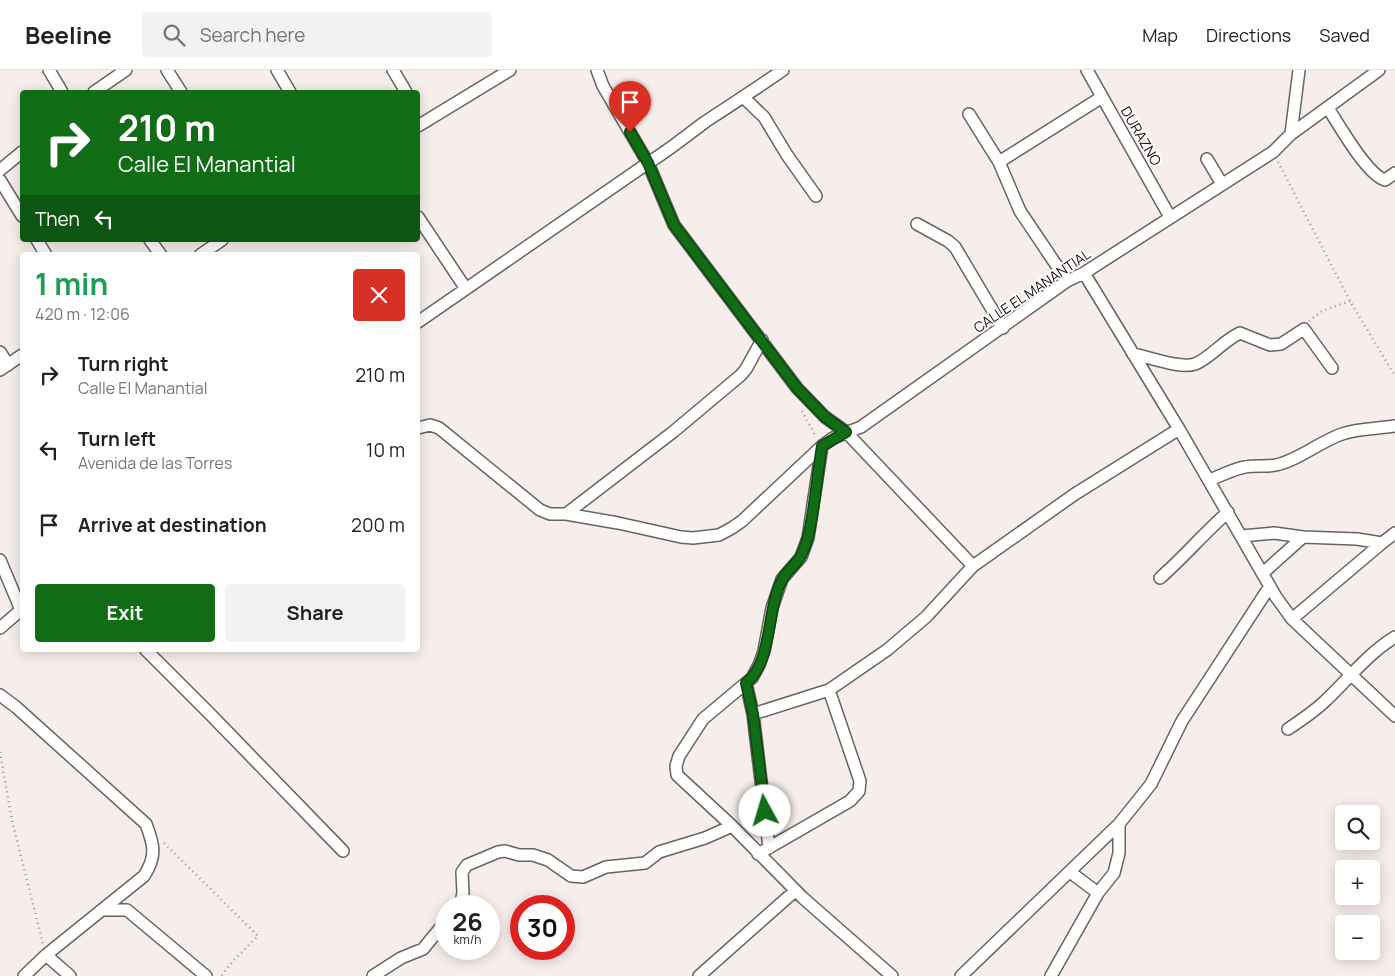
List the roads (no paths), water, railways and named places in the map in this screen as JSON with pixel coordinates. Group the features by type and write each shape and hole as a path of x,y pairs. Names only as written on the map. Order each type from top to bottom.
{"street":[{"path":"48,70 61,90"},
{"path":"97,90 126,70"},
{"path":"167,70 180,90"},
{"path":"277,70 289,90"},
{"path":"393,70 405,90"},
{"path":"420,119 510,70"},
{"path":"597,70 603,86 648,163 674,225 797,388 825,417 846,432 973,566"},
{"path":"420,321 648,163 670,150 705,122 744,98 783,70"},
{"name":"DURAZNO","path":"1087,70 1170,217"},
{"path":"1291,134 1299,70"},
{"name":"CALLE EL MANANTIAL","path":"420,428 430,425 440,428 540,510 550,514 566,514 618,523 681,538 705,538 726,532 742,521 822,446 846,432 862,427 1067,281 1084,273 1272,152 1291,134 1379,70"},
{"path":"999,162 1102,97"},
{"path":"744,98 764,117 787,155 816,196"},
{"path":"1328,108 1361,157 1378,178 1385,180 1395,173"},
{"path":"969,114 999,162 1020,211 1067,281"},
{"path":"0,170 20,154"},
{"path":"1207,159 1222,184"},
{"path":"0,180 20,213"},
{"path":"420,220 466,289"},
{"path":"917,224 948,241 955,247 1003,328"},
{"path":"207,252 219,247"},
{"path":"1084,273 1179,429 1276,598 1292,619 1395,716"},
{"path":"1133,354 1185,365 1196,364 1231,337 1240,333 1270,345 1281,344 1304,329 1332,368"},
{"path":"566,514 673,432 741,375 746,370 762,340"},
{"path":"0,352 4,368 20,356"},
{"path":"1209,480 1242,467 1275,465 1294,458 1341,434 1358,429 1375,430 1395,426"},
{"path":"753,714 829,690 887,650 926,618 973,566 1075,494 1179,429"},
{"path":"822,446 808,538 801,557 782,579 772,608 764,651 759,665 752,678 703,719 679,756 676,766 677,775 732,826 763,851 795,891 892,976"},
{"path":"1160,578 1181,560 1208,530 1228,512"},
{"path":"1242,536 1274,533 1357,539 1382,543"},
{"path":"1292,619 1395,533"},
{"path":"1263,573 1303,536"},
{"path":"0,560 20,605"},
{"path":"961,976 1119,824 1151,784 1182,721 1270,586"},
{"path":"0,628 20,612"},
{"path":"1288,729 1323,703 1370,656 1395,637"},
{"path":"148,652 343,851"},
{"path":"746,683 753,714 763,851"},
{"path":"763,851 850,801 859,791 860,781 829,690"},
{"path":"0,695 16,707 146,824 154,843 150,866 144,876 134,886 46,955 24,976"},
{"path":"1051,976 1098,893 1114,873 1119,853 1119,824"},
{"path":"463,895 462,872 467,865 498,852 505,851 520,855 533,855 548,860 571,876 583,877 606,867 645,863 659,852 705,838 732,826"},
{"path":"1070,872 1098,893"},
{"path":"127,910 134,886"},
{"path":"699,976 795,891"},
{"path":"102,910 127,910 206,976"},
{"path":"373,976 401,958 423,949 435,934"},
{"path":"46,955 70,976"}]}
